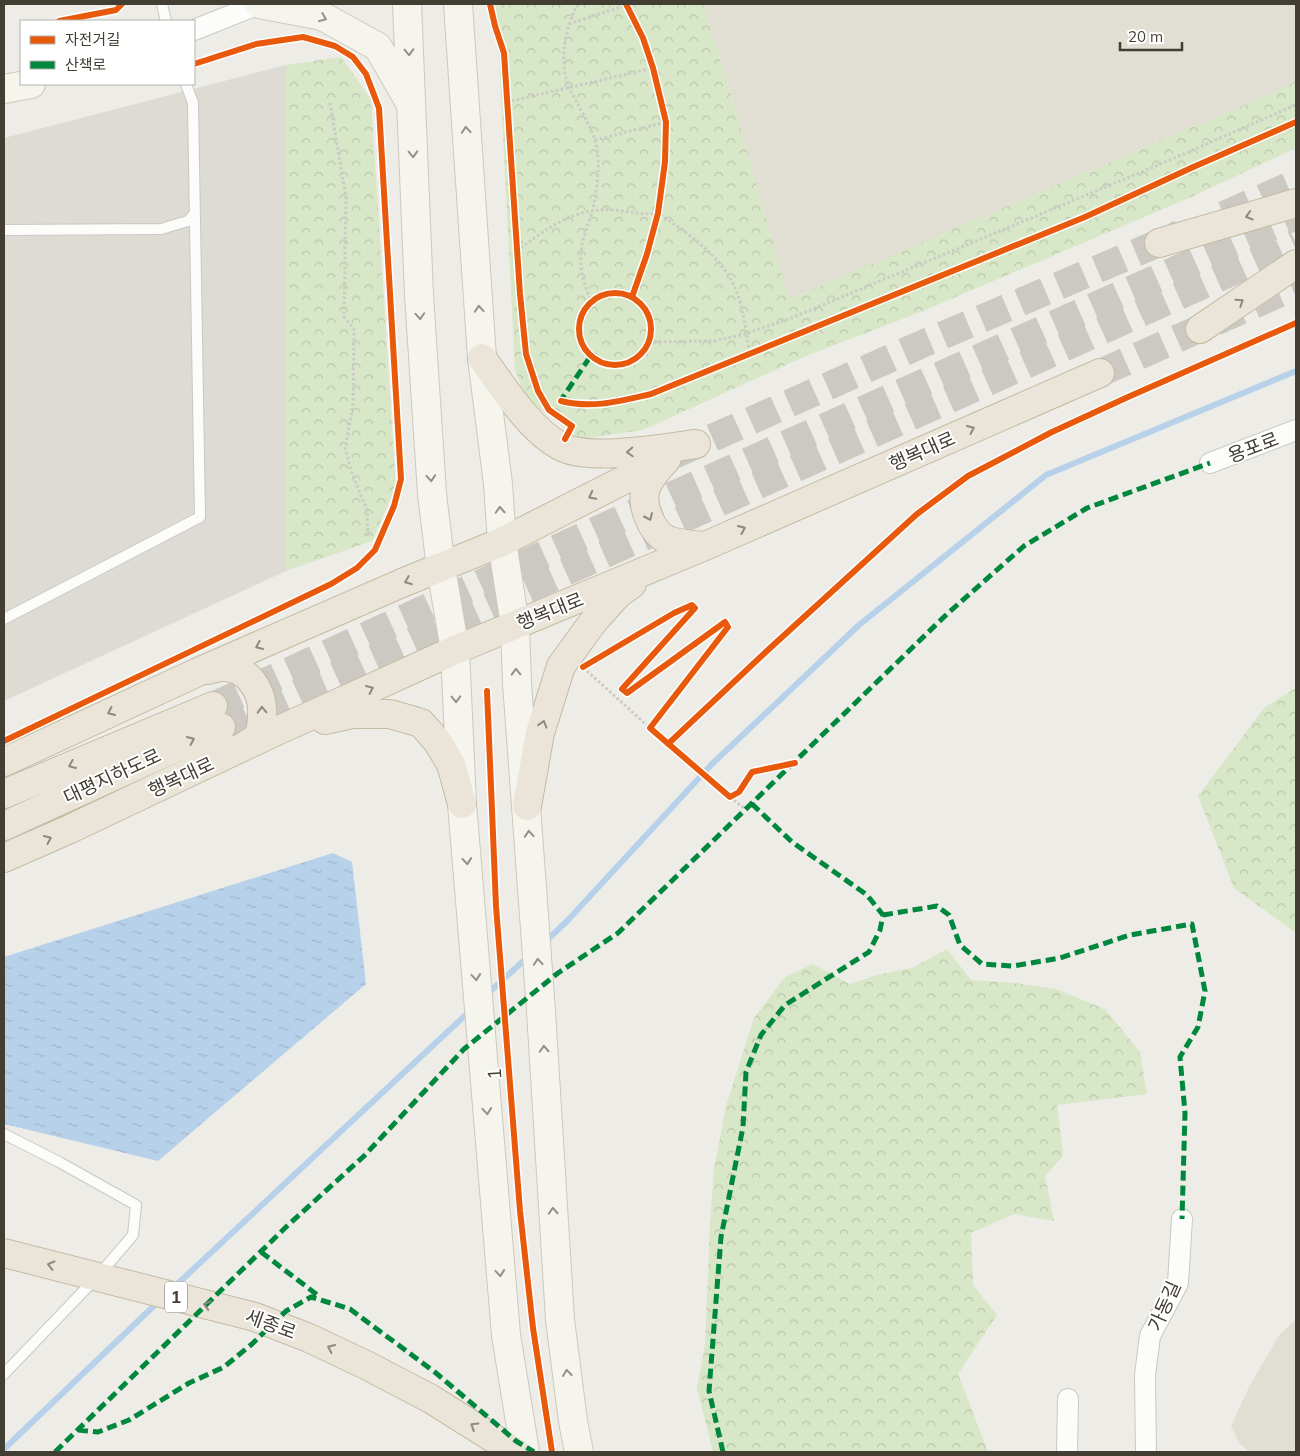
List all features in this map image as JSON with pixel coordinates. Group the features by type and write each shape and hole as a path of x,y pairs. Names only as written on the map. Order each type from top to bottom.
{"highway":[{"path":"1159,243 1296,203"},
{"path":"1200,329 1296,264"},
{"path":"482,358 519,409 547,437 561,447 579,452 633,452 696,444"},
{"name":"행복대로","path":"4,858 455,650 656,567 1100,373"},
{"path":"4,762 198,672 502,542 667,458 652,477 645,492 646,511 651,523 660,534 670,541 704,546"},
{"path":"527,806 540,734 561,666 593,622 618,594 656,567"},
{"path":"198,672 223,667 238,671 250,678 259,691 263,706 260,730 257,737 240,749"},
{"path":"272,733 352,714 390,714 421,723 437,741 451,764 462,804"},
{"name":"대평지하도로","path":"4,794 217,716 4,826"},
{"name":"세종로","path":"4,1253 255,1317 309,1338 431,1399 514,1452"}],"street":[{"path":"195,30 259,4 322,16 378,47 411,105"},
{"path":"407,4 418,295 432,494 441,568 455,650 462,804 506,1335 525,1452"},
{"path":"458,4 482,358 498,484 502,542 515,625 517,683 542,1010 560,1320 573,1421 579,1452"},
{"path":"4,90 26,85"},
{"name":"용포로","path":"1210,463 1296,430"},
{"name":"가동길","path":"1146,1452 1145,1375 1150,1336 1178,1284 1182,1219"},
{"path":"1067,1452 1068,1398"}],"lane":[{"path":"162,4 166,20"},
{"path":"4,619 200,516 193,103 186,85"},
{"path":"4,230 161,229 188,220 195,213"},
{"path":"4,1134 136,1205 133,1235 98,1276 4,1374"}],"path":[{"path":"578,4 569,24 564,54 569,88 589,122 595,140 598,160 597,181 592,210 580,254 581,271 591,301"},
{"path":"569,24 626,5 643,38 653,68 666,122 665,162 658,212 647,254 632,297"},
{"path":"507,102 653,68"},
{"path":"506,92 507,112"},
{"path":"330,103 346,197 344,317 354,329 353,404 345,449 366,510 369,540"},
{"path":"649,342 714,341 746,334 940,256 1296,105"},
{"path":"595,140 666,122"},
{"path":"517,251 557,223 574,214 592,210 613,210 647,215 658,212"},
{"path":"658,212 707,248 721,265 734,286 742,308 750,354"},
{"path":"516,241 517,260"},
{"path":"741,358 758,351"},
{"path":"583,667 650,728"},
{"path":"730,797 745,809"}],"shaded area":[{"path":"703,4 1296,4 1296,81 1277,91 789,300 729,87"},
{"path":"286,65 286,571 4,701 4,138"},
{"path":"1296,1319 1296,1452 1249,1452 1239,1443 1231,1426 1250,1385 1280,1334"}],"green space":[{"path":"489,4 703,4 731,94 789,299 1277,91 1296,81 1296,148 1191,197 923,311 806,356 643,430 580,439 526,399 515,370 499,55"},
{"path":"341,57 371,99 396,487 372,541 286,571 286,65"},
{"path":"1296,688 1296,933 1234,888 1198,796 1265,707"},
{"path":"947,949 971,980 1015,983 1056,989 1105,1009 1140,1052 1147,1094 1057,1105 1063,1156 1045,1176 1054,1221 1014,1214 971,1233 973,1285 997,1315 958,1374 988,1452 713,1452 697,1388 705,1346 714,1169 726,1106 754,1018 785,977 813,964 850,984 877,975 912,968"}],"water":[{"path":"333,853 352,862 366,984 158,1161 4,1124 4,957"}],"waterway":[{"path":"544,943 568,920 711,765 859,625 1046,475 1296,371"},
{"path":"486,995 529,956"},
{"path":"172,1289 472,1009"},
{"path":"4,1449 159,1301"}],"tunnel":[{"path":"1224,215 1296,183"},
{"path":"213,706 682,491 1296,216"},
{"path":"674,455 920,345 1180,234"},
{"path":"221,727 1296,243"},
{"path":"1100,373 1296,286"}],"marked path":[{"path":"559,403 590,357"},
{"path":"55,1452 286,1227 364,1156 464,1049 558,973 618,933 947,614 1024,546 1087,508 1210,463"},
{"path":"723,1452 709,1391 721,1237 743,1127 746,1072 761,1035 785,1005 869,952 880,930 883,915 867,895 792,842 751,803"},
{"path":"883,915 937,906 949,915 960,945 982,964 1013,966 1060,958 1130,935 1192,924 1205,991 1198,1027 1180,1057 1185,1113 1182,1219"},
{"path":"261,1252 320,1297"},
{"path":"78,1430 98,1432 129,1420 189,1383 224,1367 252,1344 286,1311 311,1297 350,1309 436,1373 516,1441 534,1452"}],"cycle path":[{"path":"64,20 116,10 122,4"},
{"path":"490,4 504,53 520,294 526,354 538,391 549,410 572,426 565,439"},
{"path":"626,4 643,38 653,68 666,122 665,162 658,213 647,254 632,297"},
{"path":"4,741 331,584 357,568 375,550 394,506 401,479 379,108 366,74 353,57 335,46 303,37 256,44 195,64"},
{"path":"561,401 595,404 651,394 1085,217 1296,122"},
{"path":"622,293 641,303 649,315 651,329 649,343 641,355 629,363 608,365 589,355 581,343 579,322 589,303 601,295 622,293"},
{"path":"668,744 917,514 968,476 1052,432 1296,323"},
{"path":"583,667 674,613 692,605 695,608 622,689 627,693 725,622 728,627 650,728 730,797 739,792 752,772 795,763"},
{"name":"1","path":"487,691 496,906 520,1211 533,1328 552,1452"}]}
